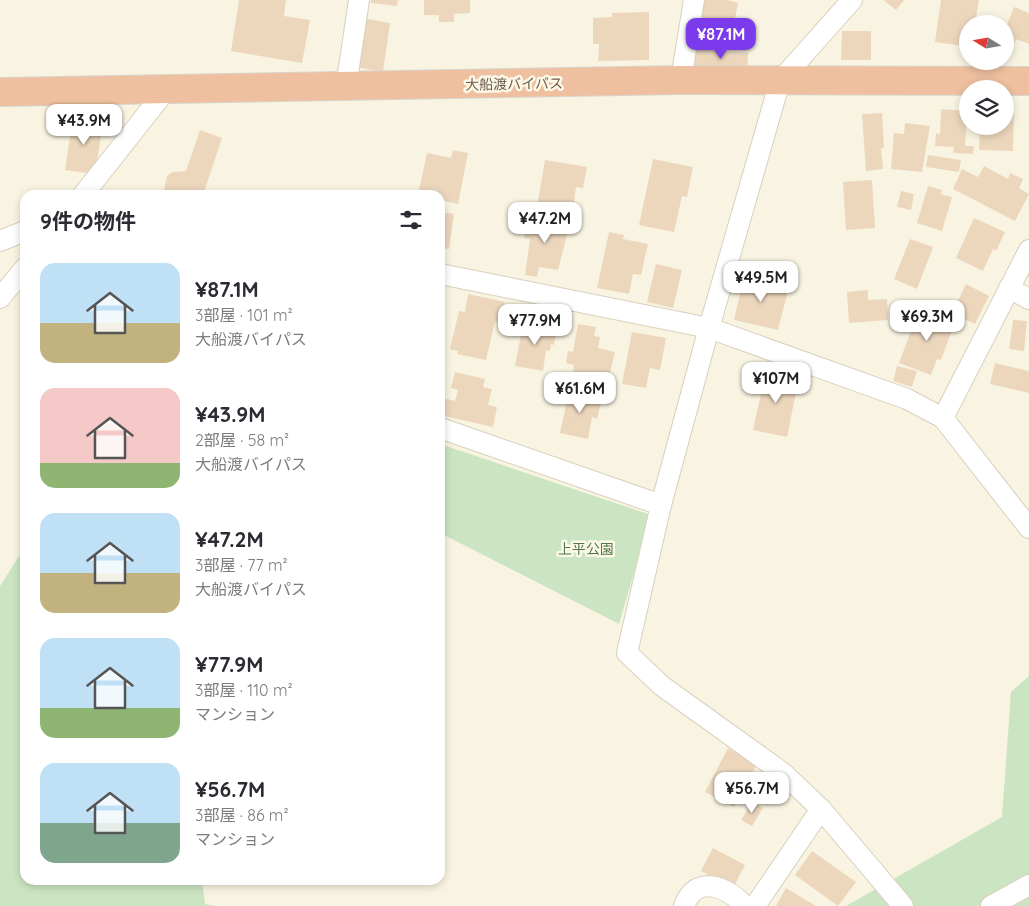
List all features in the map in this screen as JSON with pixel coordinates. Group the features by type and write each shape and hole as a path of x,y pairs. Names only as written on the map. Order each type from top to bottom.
{"highway":[{"name":"大船渡バイパス","path":"0,92 681,80 780,82 1029,81"}],"street":[{"path":"346,87 359,0"},
{"path":"681,80 694,0"},
{"path":"852,0 780,82 709,328 661,505 626,653 662,686 783,773 821,809 903,906"},
{"path":"87,190 166,90"},
{"path":"0,241 20,233"},
{"path":"943,418 1029,250"},
{"path":"0,298 20,274"},
{"path":"445,275 709,328 907,399 943,418 1029,528"},
{"path":"1009,288 1029,299"},
{"path":"445,430 661,505"},
{"path":"755,906 821,809"},
{"path":"991,906 1029,885"},
{"path":"684,906 687,896 697,888 710,886 733,894 745,906"}],"green space":[{"name":"上平公園","path":"445,446 651,515 619,624 445,536"},
{"path":"20,555 20,885 203,885 205,904 215,906 0,906 0,586"},
{"path":"1029,676 1029,906 846,906 1002,817 1011,692"}],"building":[{"path":"239,0 286,0 284,16 310,20 302,63 231,51"},
{"path":"371,0 398,0 397,6 371,3"},
{"path":"424,0 470,0 470,13 454,14 454,22 439,22 439,15 424,15"},
{"path":"705,0 728,0 738,3 735,18 751,20 747,46 696,37"},
{"path":"883,0 904,0 896,10"},
{"path":"941,0 979,0 976,15 959,15 959,45 935,42"},
{"path":"1014,7 1029,13 1029,44 1016,39 1014,44 1014,15 1011,15"},
{"path":"649,12 649,60 598,61 599,44 593,44 593,18 612,17 612,13"},
{"path":"362,18 390,23 383,72 355,67"},
{"path":"842,31 871,31 871,60 841,60"},
{"path":"695,49 748,53 747,72 693,67"},
{"path":"941,109 959,110 959,135 966,135 965,146 974,146 973,154 953,153 954,147 935,146 936,133 940,134"},
{"path":"882,113 884,148 881,148 883,169 866,171 862,114"},
{"path":"73,118 103,123 95,174 65,170"},
{"path":"905,123 930,126 922,172 891,169 894,133 904,134"},
{"path":"200,130 222,138 205,190 164,190 167,176 173,172 186,171"},
{"path":"980,135 1013,135 1013,151 979,150"},
{"path":"453,150 468,153 458,204 445,201 445,190 419,190 427,153 451,158"},
{"path":"928,155 961,160 959,172 926,167"},
{"path":"653,159 693,167 687,197 682,196 674,232 639,225"},
{"path":"545,160 587,167 583,188 576,187 573,208 547,204 547,209 537,207"},
{"path":"984,166 1008,179 1010,173 1023,179 1019,188 1029,194 1015,221 953,189 962,169 978,177"},
{"path":"872,180 875,228 846,230 843,182"},
{"path":"928,186 942,190 941,194 952,197 942,231 917,223"},
{"path":"901,191 914,194 911,210 897,207"},
{"path":"445,213 454,214 449,249 445,249"},
{"path":"529,215 570,223 558,270 539,267 537,277 525,275 530,239 524,238"},
{"path":"974,218 1005,232 996,251 993,249 983,271 956,258"},
{"path":"609,232 624,235 623,239 648,244 641,275 633,274 629,294 597,288"},
{"path":"910,239 933,247 917,289 894,279"},
{"path":"656,264 682,270 673,308 647,302"},
{"path":"744,276 789,287 778,330 734,320"},
{"path":"966,284 989,296 975,324 952,313"},
{"path":"868,290 868,300 887,299 888,320 849,323 847,292"},
{"path":"468,294 505,302 500,323 495,321 486,360 457,354 458,351 450,349 459,311 465,312"},
{"path":"919,309 955,322 941,360 937,359 931,375 899,363"},
{"path":"1013,320 1027,321 1024,351 1009,349"},
{"path":"528,322 557,327 554,345 551,344 550,351 546,350 543,371 515,366 522,329 526,330"},
{"path":"578,324 596,327 594,336 600,337 598,348 615,352 608,381 573,374 574,365 566,363 568,351 573,352"},
{"path":"632,332 666,338 660,370 650,368 646,388 622,384"},
{"path":"995,363 1029,371 1029,393 990,384"},
{"path":"897,366 917,371 912,387 893,381"},
{"path":"766,371 799,378 787,437 753,430"},
{"path":"455,372 485,379 483,387 492,389 488,405 497,407 493,427 445,416 445,398 455,401 458,390 451,388"},
{"path":"569,391 602,398 597,419 592,417 588,439 560,433"},
{"path":"728,748 757,764 734,807 705,792"},
{"path":"752,802 763,808 752,826 741,820"},
{"path":"713,848 745,865 733,888 701,871"},
{"path":"812,851 856,882 838,906 795,875"},
{"path":"786,888 816,906 776,906"}]}
